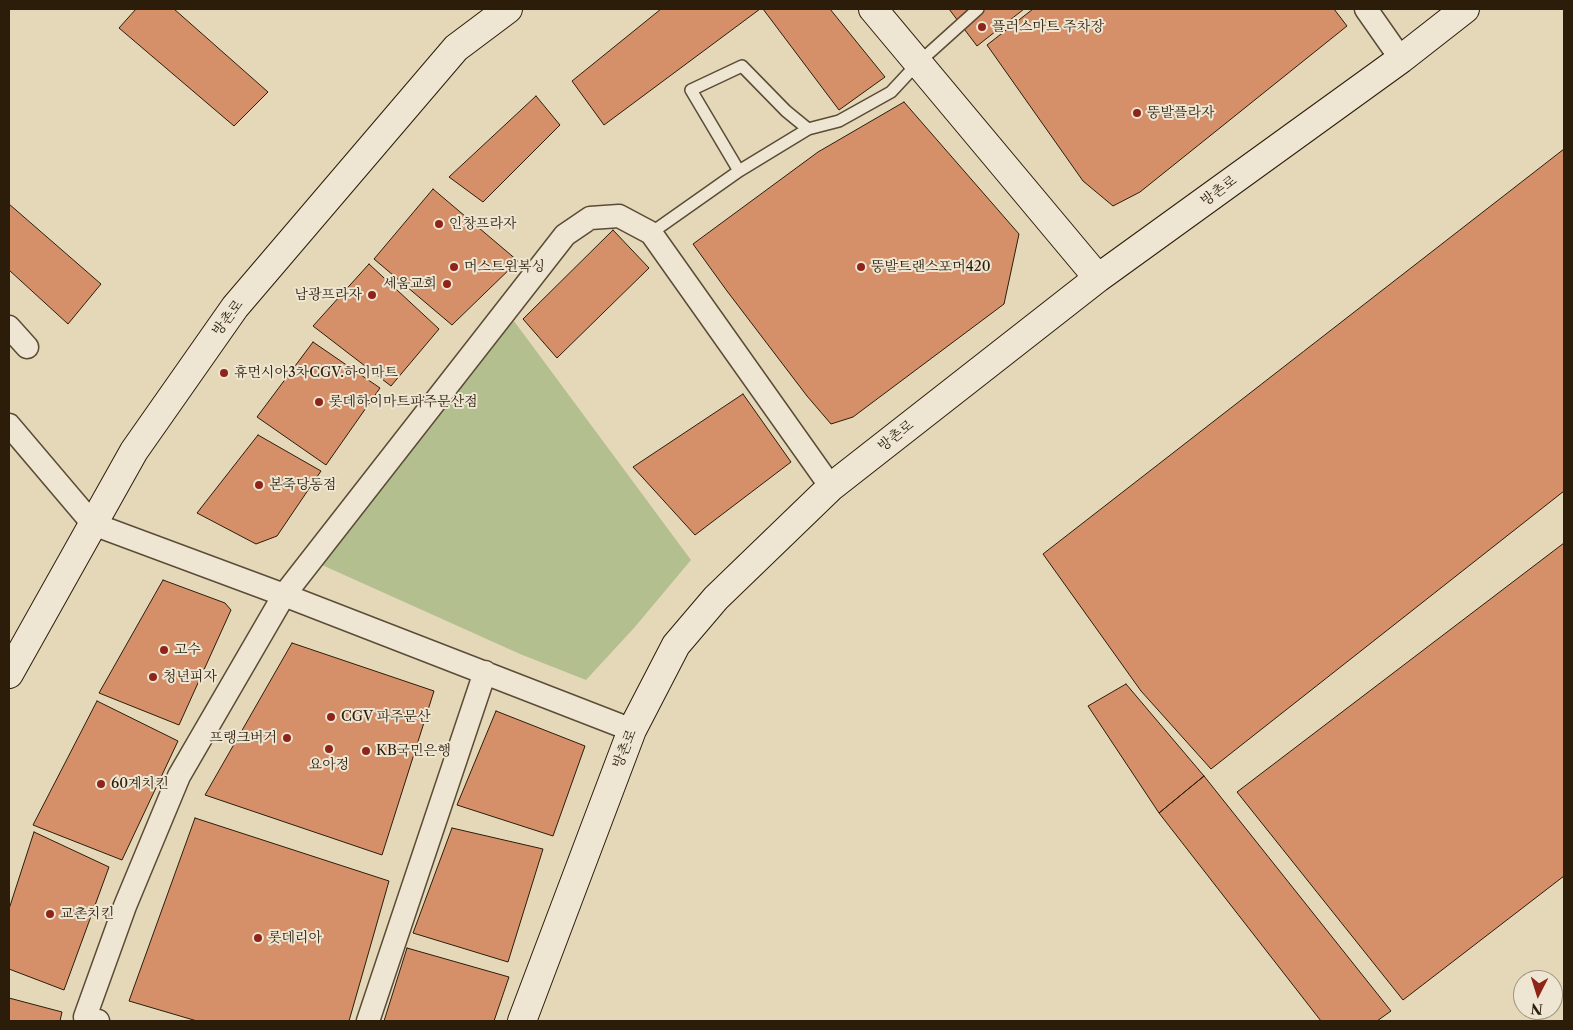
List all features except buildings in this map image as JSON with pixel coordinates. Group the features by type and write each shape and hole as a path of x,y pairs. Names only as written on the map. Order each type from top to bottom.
{"street":[{"name":"방촌로","path":"9,674 134,451 235,307 456,48 508,9"},
{"path":"873,9 1098,278"},
{"path":"1366,9 1401,59"},
{"name":"방촌로","path":"522,1021 632,730 676,645 716,598 831,487 1098,278 1401,59 1465,9"},
{"path":"89,1020 125,906 179,776 284,595 564,235 590,218 619,216 651,232 831,487"},
{"path":"9,327 27,346"},
{"path":"9,425 92,524 284,595 632,730"},
{"path":"368,1021 485,672"}],"lane":[{"path":"651,232 740,171 808,128 839,121 891,92 918,63 978,9"},
{"path":"740,171 691,90 742,66 786,111 808,128"}],"green space":[{"path":"511,317 691,560 634,628 586,680 520,654 322,565"}],"place":[{"name":"플러스마트 주차장","path":"982,27"},
{"name":"뚱발플라자","path":"1137,113"},
{"name":"인창프라자","path":"439,224"},
{"name":"머스트윈복싱","path":"454,267"},
{"name":"뚱발트랜스포머420","path":"861,267"},
{"name":"세움교회","path":"447,284"},
{"name":"남광프라자","path":"372,295"},
{"name":"휴먼시아3차CGV.하이마트","path":"224,373"},
{"name":"롯데하이마트파주문산점","path":"319,402"},
{"name":"본죽당동점","path":"259,485"},
{"name":"고수","path":"164,650"},
{"name":"청년피자","path":"153,677"},
{"name":"CGV 파주문산","path":"331,717"},
{"name":"프랭크버거","path":"287,738"},
{"name":"요아정","path":"329,749"},
{"name":"KB국민은행","path":"366,751"},
{"name":"60계치킨","path":"101,784"},
{"name":"교촌치킨","path":"50,914"},
{"name":"롯데리아","path":"258,938"}]}
